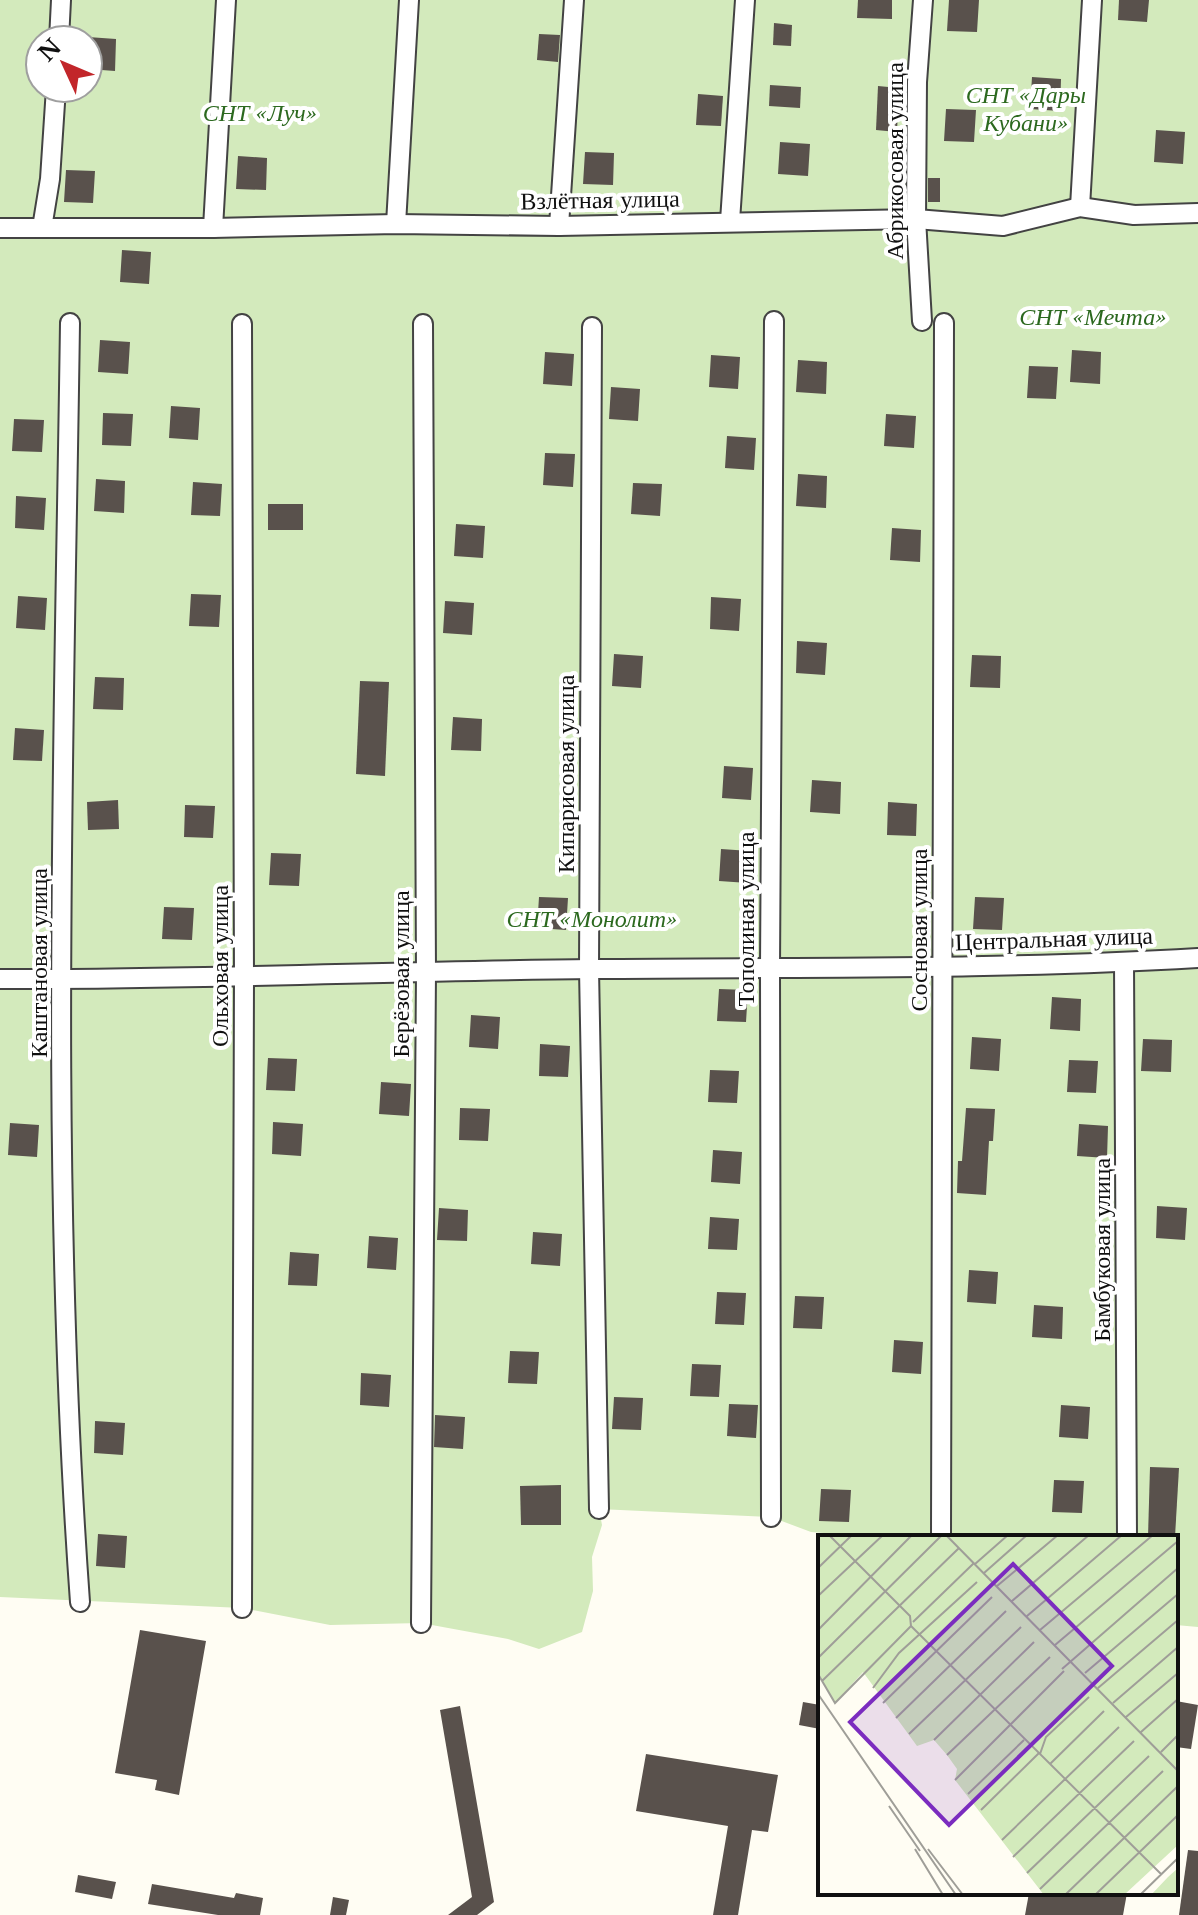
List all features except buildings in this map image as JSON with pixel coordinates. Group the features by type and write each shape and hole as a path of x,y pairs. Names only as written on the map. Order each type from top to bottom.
{"street":[{"path":"60,24 61,0"},
{"path":"213,228 226,0"},
{"path":"396,224 409,0"},
{"path":"559,226 574,0"},
{"path":"730,221 745,0"},
{"name":"Абрикосовая улица","path":"922,321 916,219 917,82 923,0"},
{"path":"1080,207 1092,0"},
{"path":"42,228 50,179 55,104"},
{"name":"Взлётная улица","path":"0,228 396,224 559,226 916,219 1003,226 1080,207 1134,215 1198,213"},
{"name":"Тополиная улица","path":"771,1517 774,321"},
{"name":"Каштановая улица","path":"70,323 61,979 69,1446 80,1602"},
{"name":"Сосновая улица","path":"941,1535 944,323"},
{"name":"Ольховая улица","path":"242,324 242,1608"},
{"name":"Берёзовая улица","path":"421,1623 426,973 423,324"},
{"name":"Кипарисовая улица","path":"592,327 589,969 599,1509"},
{"name":"Центральная улица","path":"0,979 943,966 1198,958"},
{"name":"Бамбуковая улица","path":"1124,962 1127,1535"}],"green space":[{"name":"СНТ «Монолит»","path":"0,0 1198,0 1198,1627 1178,1625 1178,1535 849,1535 811,1532 771,1517 599,1509 602,1525 592,1557 593,1591 582,1632 539,1649 508,1639 421,1623 330,1625 242,1608 0,1597"}],"park label":[{"name":"СНТ «Дары Кубани»","path":"1026,109"},
{"name":"СНТ «Луч»","path":"260,113"},
{"name":"СНТ «Мечта»","path":"1093,317"}]}
